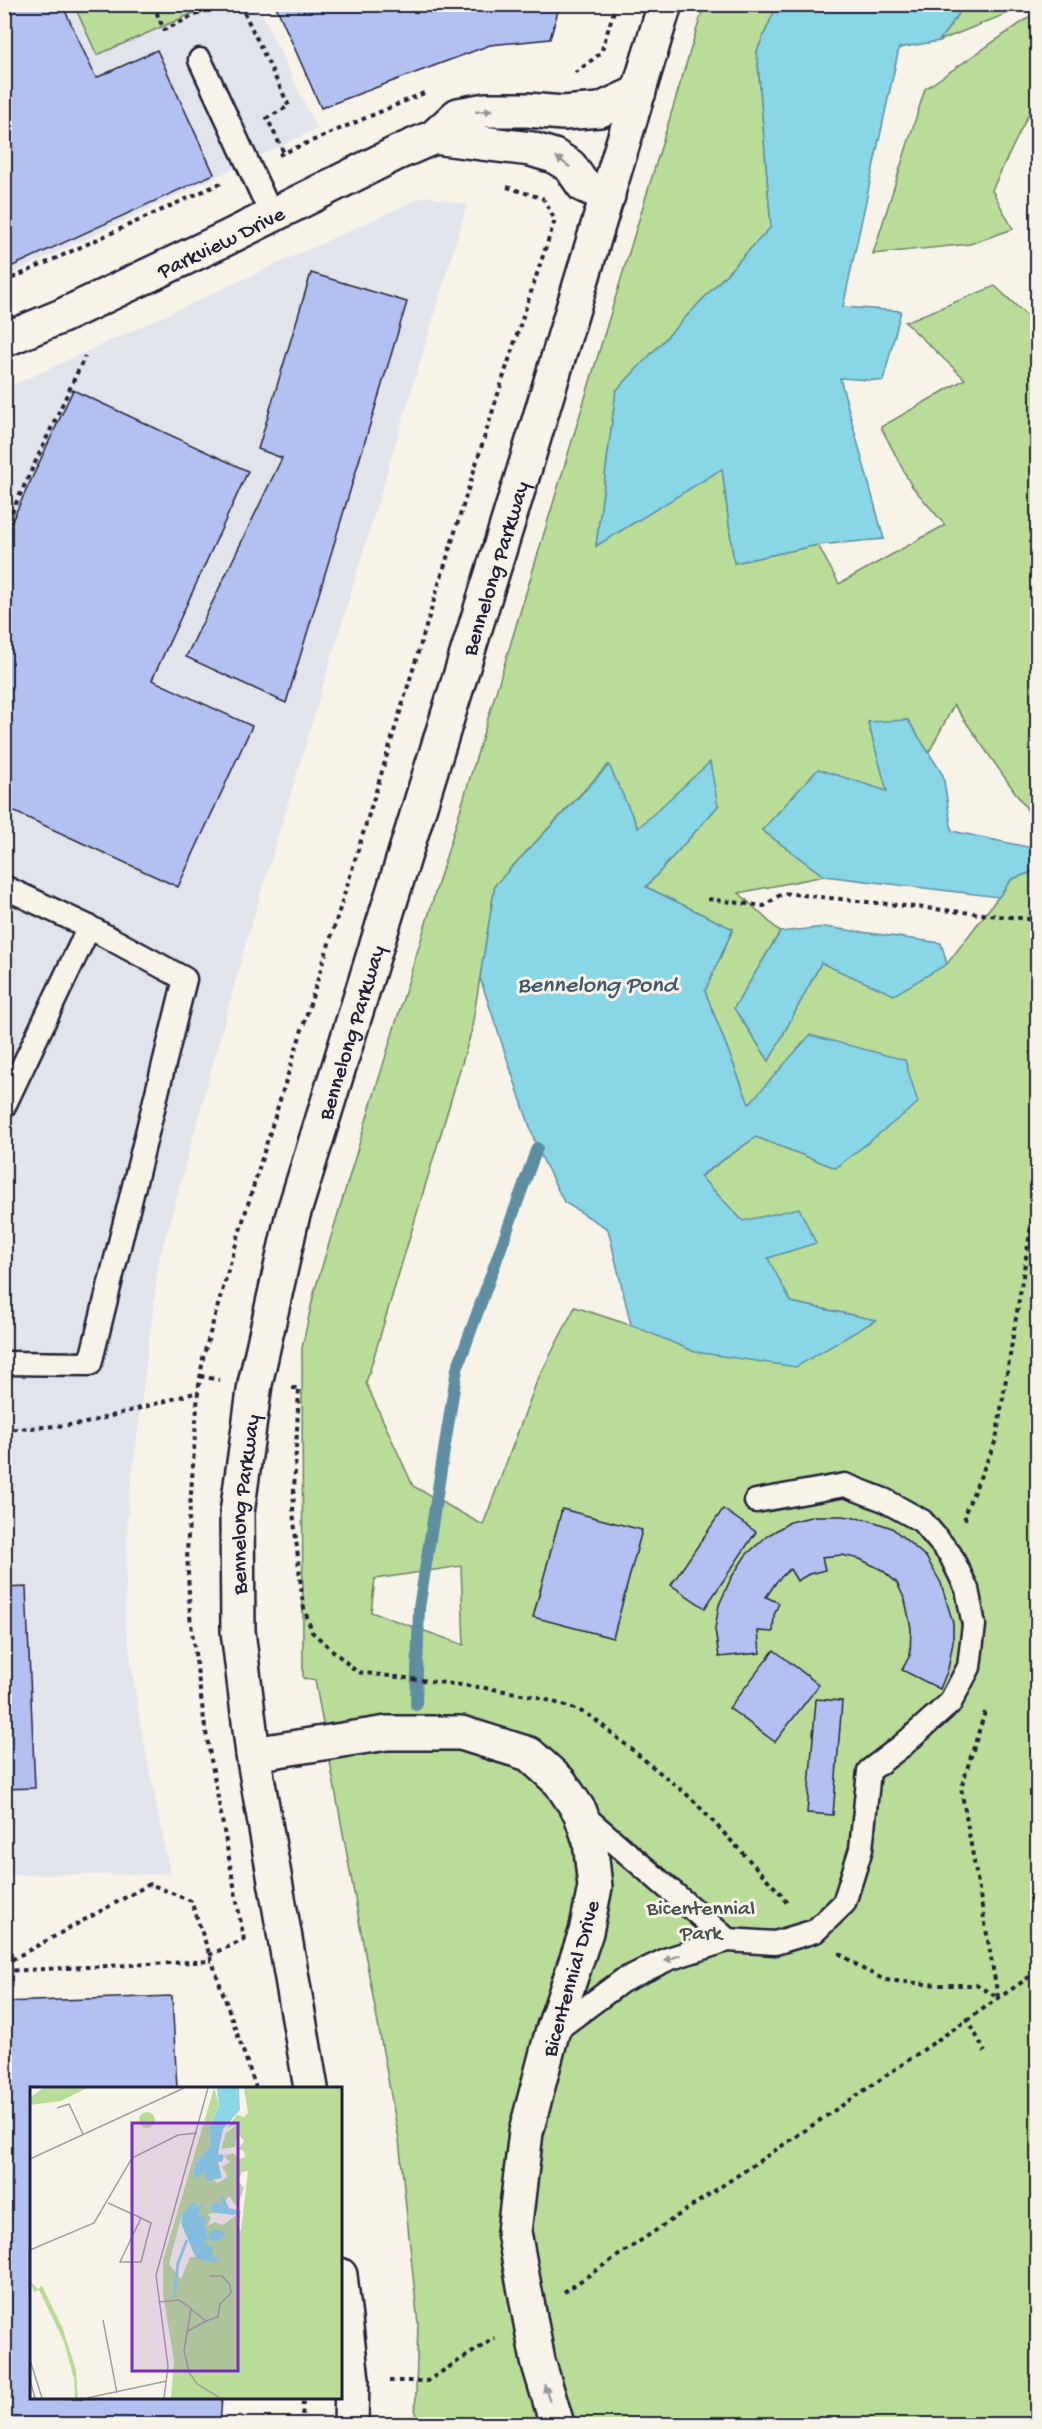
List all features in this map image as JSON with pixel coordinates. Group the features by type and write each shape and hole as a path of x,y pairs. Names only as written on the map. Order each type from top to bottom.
{"street":[{"name":"Bennelong Parkway","path":"311,2087 253,1754 238,1631 237,1513 255,1384 292,1218 608,196 665,4"},
{"name":"Parkview Drive","path":"4,340 62,316 434,137 458,115 486,111 527,110 563,113 600,110 639,92"},
{"path":"434,137 531,148 554,156 570,166 583,185 608,196"},
{"name":"Bicentennial Drive","path":"253,1754 387,1733 461,1733 529,1754 560,1782 580,1812 590,1841 595,1887 586,1932 552,2033 525,2132 514,2232 528,2317 538,2361 557,2424"},
{"path":"342,2292 352,2380 351,2424"}],"lane":[{"path":"200,60 272,216"},
{"path":"4,887 89,927 185,979 90,1364 4,1363"},
{"path":"4,1106 89,927"},
{"path":"552,2033 622,1981 668,1959 728,1940 775,1943 815,1931 844,1903 861,1850 869,1771 903,1745 950,1703 969,1667 974,1625 967,1589 950,1554 922,1521 884,1500 845,1485 756,1501"},
{"path":"580,1812 728,1940"}],"path":[{"path":"153,4 164,30 219,4"},
{"path":"240,4 289,106 267,118 284,153"},
{"path":"571,83 574,74 602,53 616,4"},
{"path":"4,530 85,356"},
{"path":"708,900 764,906 783,893 1038,920"},
{"path":"969,1525 964,1515 996,1440 1038,1184"},
{"path":"200,1376 222,1381"},
{"path":"299,1388 293,1511 303,1605 312,1632 357,1672 538,1697 592,1717 691,1798 790,1906 842,1956 885,1980 937,1985 976,1985 999,1998"},
{"path":"4,1430 82,1424 198,1392"},
{"path":"986,1708 961,1788 999,1998"},
{"path":"4,1964 150,1884 191,1901 256,2087"},
{"path":"209,1955 244,1940"},
{"path":"4,1971 212,1961"},
{"path":"352,2380 428,2381 528,2317 856,2097 1038,1971"},
{"path":"967,2018 985,2052"},
{"path":"302,2424 303,2399"}],"shaded area":[{"path":"5,5 74,5 97,55 212,5 258,5 317,129 5,277"},
{"path":"425,196 467,205 246,943 159,1261 128,1509 125,1619 140,1722 170,1874 5,1875 5,392 7,388"}],"green space":[{"path":"965,4 1028,5 939,41"},
{"path":"74,5 212,5 97,55"},
{"name":"Bicentennial Park","path":"704,5 777,5 757,51 771,227 616,391 596,546 722,468 734,563 818,545 839,584 945,525 911,485 881,427 965,379 905,322 995,286 1037,325 1037,805 1031,815 954,705 928,754 908,720 868,723 888,792 762,830 824,876 739,893 780,932 734,1008 769,1061 821,963 947,964 1012,879 1037,870 1037,2424 415,2424 418,2324 399,2139 315,1680 303,1678 302,1348 314,1293","holes":["608,765 638,828 718,806 646,887 733,929 705,991 749,1105 836,1168 756,1137 700,1177 743,1221 791,1302 875,1320 639,1328 575,1307 537,1381 483,1525 413,1486 366,1383 471,1033 495,885","461,1566 464,1645 371,1612 375,1579"]},
{"path":"1037,12 1037,96 992,190 1013,229 970,244 873,254 925,89"}],"water":[{"path":"777,5 965,5 939,41 899,48 843,307 901,311 883,381 840,378 884,539 818,545 734,563 722,469 596,546 616,391 771,227 757,51"},
{"path":"908,720 943,775 952,831 1037,849 1037,870 1012,879 999,897 824,876 762,830 818,769 887,791 868,722"},
{"name":"Bennelong Pond","path":"710,762 718,806 646,887 733,929 705,991 749,1104 810,1035 905,1060 918,1103 836,1168 756,1137 700,1176 743,1221 799,1208 816,1243 768,1258 791,1302 876,1320 796,1367 695,1352 631,1325 608,1229 564,1202 537,1148 480,978 495,885 609,765 638,828"},
{"path":"825,927 941,943 947,964 894,995 821,963 769,1061 734,1008 780,932"}],"building":[{"path":"4,4 62,4 96,78 157,50 214,174 4,270"},
{"path":"275,4 560,4 550,39 490,45 321,108"},
{"path":"311,273 407,302 286,703 186,657 282,458 258,449"},
{"path":"73,390 248,471 152,680 252,726 178,887 4,807 4,538"},
{"path":"562,1509 642,1530 613,1638 533,1617"},
{"path":"723,1509 756,1532 705,1608 671,1585"},
{"path":"815,1516 842,1516 869,1520 892,1528 926,1557 941,1583 953,1623 953,1642 948,1669 940,1689 902,1670 910,1655 911,1628 905,1600 897,1583 882,1570 860,1559 842,1555 822,1557 825,1570 809,1574 797,1581 790,1569 777,1581 766,1597 779,1603 774,1615 773,1632 758,1631 760,1653 719,1657 715,1629 719,1605 731,1578 746,1555 767,1536 790,1522"},
{"path":"26,1587 35,1788 4,1789 4,1588"},
{"path":"774,1650 819,1685 775,1742 729,1708"},
{"path":"816,1699 842,1701 833,1815 807,1813"},
{"path":"172,1996 177,2087 30,2087 30,2399 222,2399 220,2424 4,2424 4,2002"}],"waterway":[{"path":"416,1705 419,1608 457,1369 537,1148"}]}
